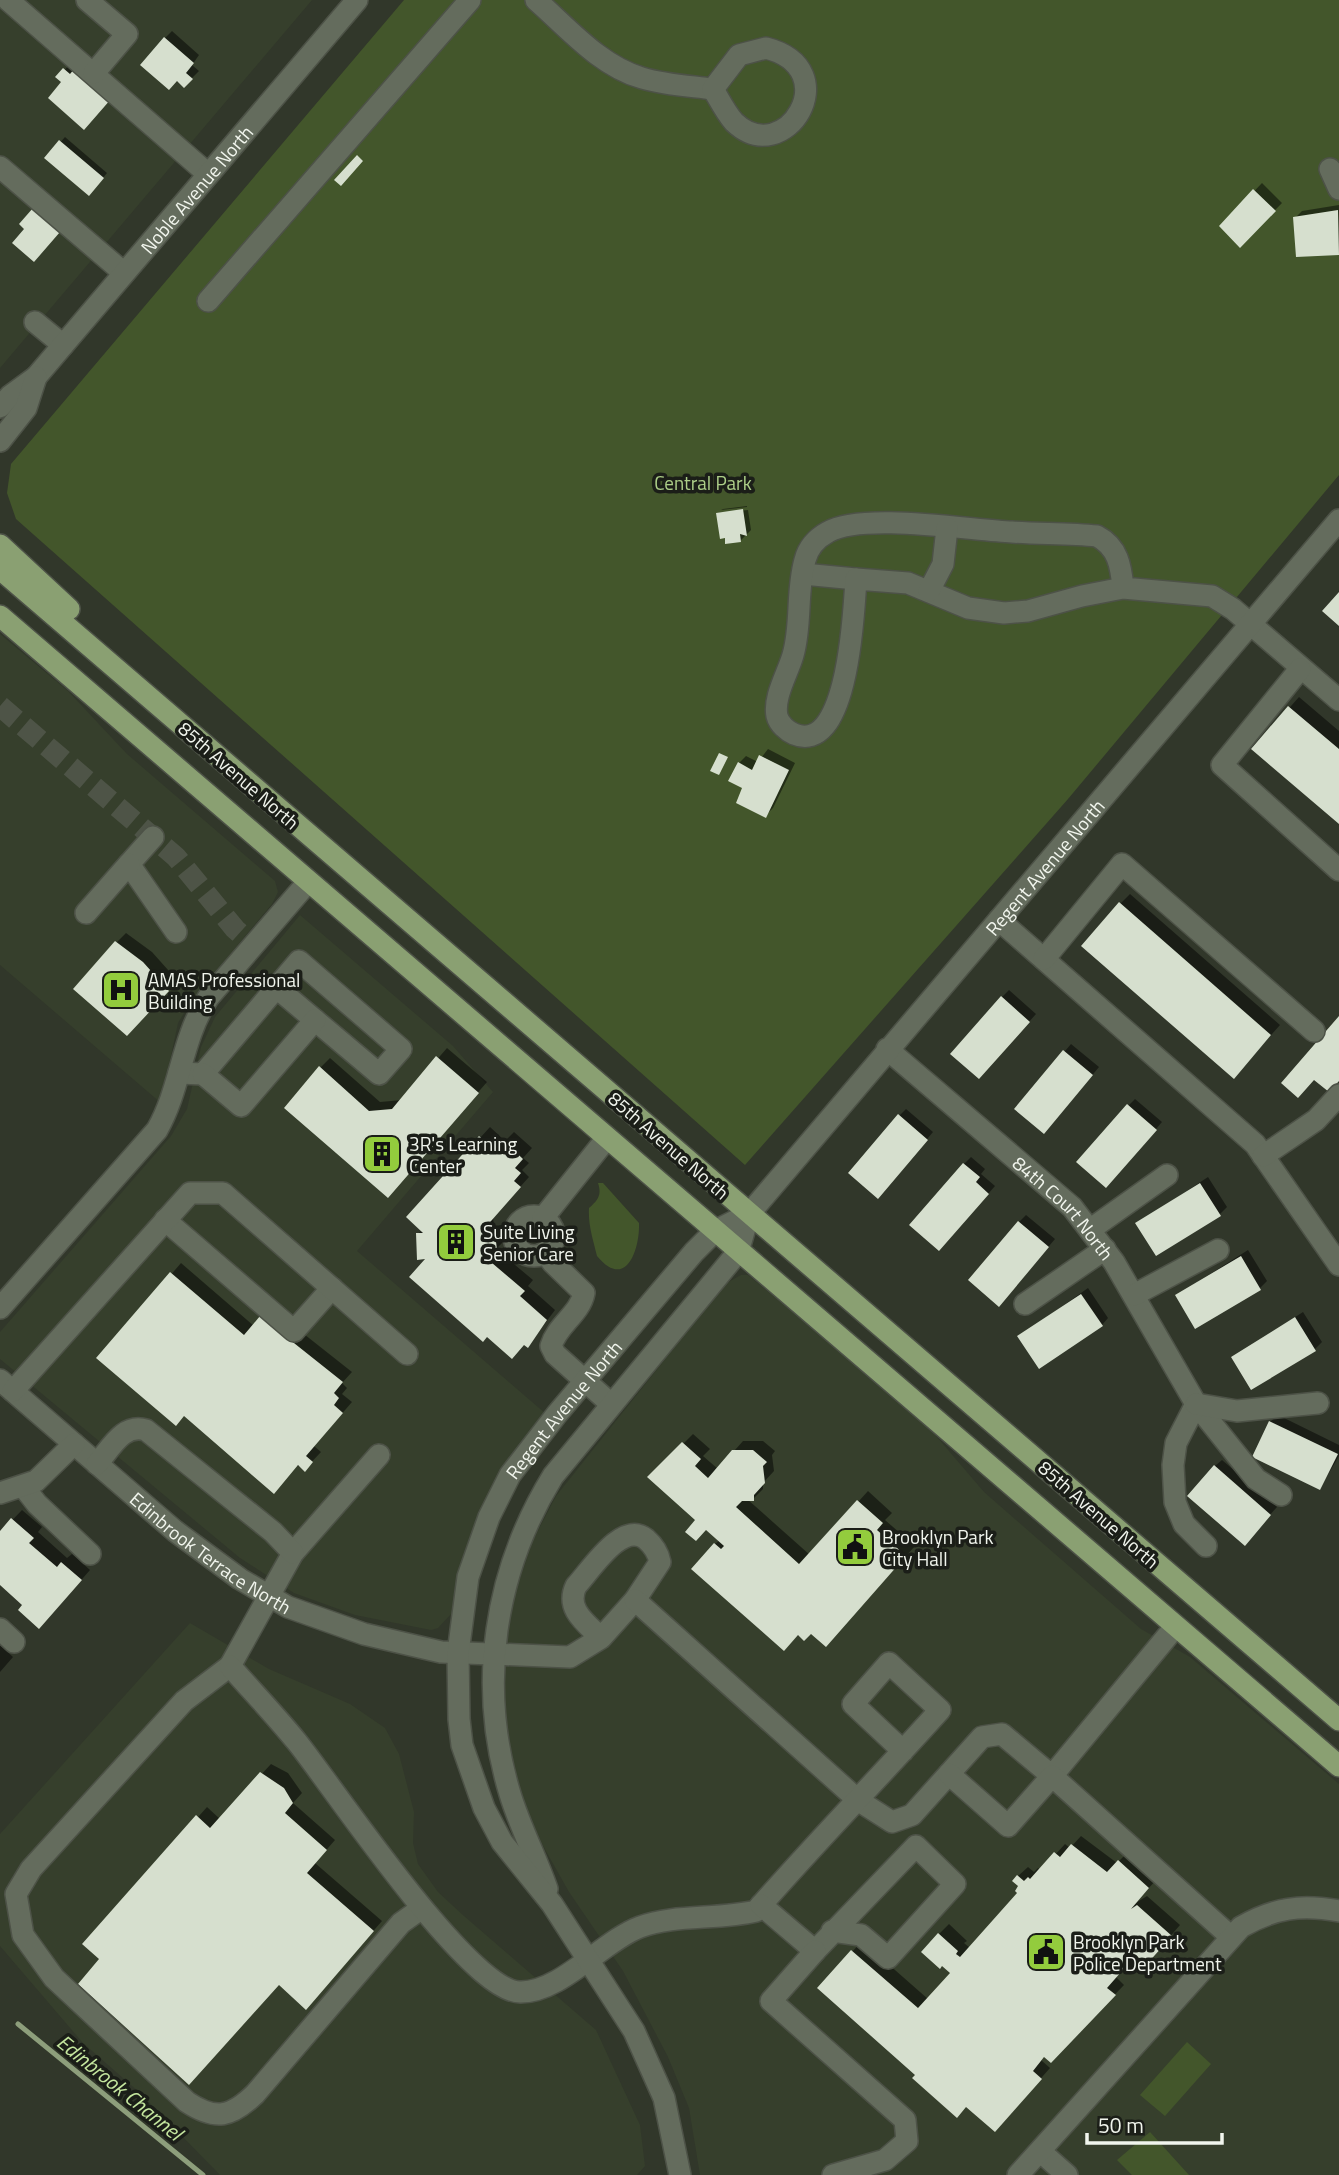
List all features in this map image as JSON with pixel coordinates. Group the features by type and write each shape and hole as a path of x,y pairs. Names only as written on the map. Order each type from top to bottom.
{"main road":[{"path":"0,545 24,571 166,692 178,722"},
{"name":"85th Avenue North","path":"0,569 1339,1720"},
{"name":"85th Avenue North","path":"0,616 1339,1766"}],"street":[{"path":"8,0 208,174"},
{"path":"87,0 127,34 93,73"},
{"name":"Noble Avenue North","path":"0,407 36,377 357,0"},
{"path":"208,301 470,0"},
{"path":"536,0 595,52 624,72 643,79 713,89 734,121 762,134 780,131 792,124 806,99 801,71 792,59 766,48 739,55 713,89"},
{"path":"0,167 124,273"},
{"path":"35,321 63,345"},
{"name":"Noble Avenue North","path":"0,440 26,408 36,377"},
{"name":"Regent Avenue North","path":"458,1653 468,1577 495,1505 526,1453 715,1231 749,1214 1339,520"},
{"path":"856,579 853,637 840,694 824,725 815,734 799,736 787,730 778,719 776,704 794,652 803,574 810,548 826,532 841,525 1097,536 1114,548 1123,588"},
{"path":"929,591 943,564 947,528"},
{"path":"803,574 894,581 929,591 968,608 1004,612 1028,611 1123,588 1212,596 1222,600 1339,700"},
{"path":"1300,668 1222,765 1339,870"},
{"path":"86,913 153,836"},
{"path":"129,864 176,932"},
{"path":"1044,960 1122,864 1314,1031"},
{"path":"0,1308 157,1130 169,1109 194,1020 208,998 308,882"},
{"path":"999,920 1255,1144 1339,1265"},
{"path":"204,1074 299,961 401,1049 379,1074 277,988"},
{"path":"179,1073 204,1074 241,1106 315,1020"},
{"name":"84th Court North","path":"887,1049 1072,1207 1091,1229 1134,1295 1196,1404 1256,1479 1282,1495"},
{"path":"1263,1156 1315,1120 1339,1095"},
{"path":"543,1218 607,1138"},
{"path":"1091,1229 1167,1175"},
{"path":"7,1386 190,1193 223,1193 408,1354"},
{"name":"Regent Avenue North","path":"494,1653 508,1572 530,1517 553,1476 738,1252 749,1214"},
{"path":"534,1216 543,1218 554,1232 552,1244 538,1255 525,1253 515,1239 522,1220 534,1216"},
{"path":"165,1220 294,1331 332,1288"},
{"path":"1024,1304 1105,1249"},
{"path":"1134,1295 1218,1250"},
{"path":"545,1252 552,1263 584,1293 583,1302 554,1336 551,1346 555,1354 611,1405"},
{"name":"Edinbrook Terrace North","path":"7,1386 207,1557 269,1597 363,1634 433,1651 570,1657 601,1638 635,1600 660,1562 652,1544 641,1535 632,1533 619,1539 572,1595 573,1606 579,1616 601,1638"},
{"path":"1206,1546 1184,1524 1175,1503 1173,1465 1176,1443 1196,1404 1237,1412 1318,1403"},
{"path":"97,1464 126,1430 135,1426 146,1430 273,1532 293,1553"},
{"path":"0,1493 23,1486 46,1473 74,1444"},
{"path":"379,1455 293,1553 230,1666 184,1701 31,1869 16,1894 23,1935 54,1978 187,2102 203,2112 216,2115 237,2111 401,1923 422,1908"},
{"path":"23,1486 37,1504 90,1555"},
{"path":"635,1600 859,1801 892,1822 912,1815 982,1737 1002,1734 1230,1936"},
{"path":"949,1774 1008,1826 1175,1627"},
{"path":"458,1653 459,1719 471,1775 502,1842 552,1904 651,2063 672,2128 680,2175"},
{"path":"494,1653 495,1717 500,1757 519,1822 552,1904"},
{"path":"230,1666 297,1742 422,1908 468,1959 500,1987 519,1993 538,1990 638,1927 652,1923 736,1916 756,1911 904,1751"},
{"path":"832,1931 861,1935 888,1958 956,1884 916,1846 832,1931 771,2001 834,2060 905,2120 907,2141 885,2160 833,2175"},
{"path":"761,1905 815,1951"},
{"path":"1018,2175 1230,1936 1256,1919 1294,1906 1339,1911"},
{"path":"1041,2151 1067,2175"}],"shaded area":[{"path":"0,0 312,0 0,368"},
{"path":"0,634 68,691 127,754 275,881 278,892 272,904 192,1000 178,1023 161,1103 0,965"},
{"path":"300,915 453,1046 493,1092 357,1251 546,1414 453,1612 438,1628 431,1630 355,1615 294,1593 240,1558 0,1359 0,1332 171,1136 187,1109 201,1047 215,1017"},
{"path":"741,1275 748,1275 919,1416 984,1492 1141,1629 1190,1657 1339,1784 1339,2175 700,2175 689,2108 668,2057 623,1971 569,1892 525,1814 505,1744 501,1687 510,1608 533,1540 556,1496 725,1284"},
{"path":"190,1623 269,1669 350,1704 385,1728 399,1754 414,1812 413,1843 418,1864 438,1892 596,2030 640,2125 645,2166 637,2175 220,2175 140,2093 83,2043 0,1946 0,1834"}],"green space":[{"name":"Central Park","path":"404,0 1339,0 1339,475 1068,799 745,1165 16,519 7,493 11,464"},
{"path":"598,1183 603,1183 639,1223 634,1254 623,1268 607,1266 597,1256 589,1208 597,1200"},
{"path":"1187,2042 1211,2064 1165,2116 1140,2095"},
{"path":"1150,2132 1189,2175 1132,2175 1117,2160"}],"building":[{"path":"164,37 194,63 186,73 193,79 184,88 177,81 169,90 140,65"},
{"path":"63,68 70,74 75,68 111,99 84,130 48,98 61,82 55,77"},
{"path":"59,140 104,178 89,196 44,158"},
{"path":"357,155 363,161 341,186 334,180"},
{"path":"1253,189 1276,211 1240,248 1219,226"},
{"path":"33,208 60,232 34,262 12,243 24,229 19,224"},
{"path":"1338,210 1339,255 1296,257 1293,217"},
{"path":"743,509 747,536 740,534 741,542 725,544 725,538 720,539 716,513"},
{"path":"1339,592 1339,626 1322,611"},
{"path":"1288,706 1339,749 1339,824 1251,749"},
{"path":"719,753 728,757 719,775 710,771"},
{"path":"759,755 789,770 766,818 736,803 742,788 728,781 738,762 752,770"},
{"path":"1119,902 1271,1035 1234,1079 1081,946"},
{"name":"AMAS Professional Building","path":"115,941 143,962 169,991 127,1036 73,989"},
{"path":"1001,996 1030,1022 979,1079 950,1054"},
{"path":"1339,1016 1339,1081 1329,1092 1314,1080 1298,1098 1281,1083"},
{"path":"1063,1050 1093,1075 1044,1134 1014,1109"},
{"name":"3R's Learning Center","path":"436,1056 479,1093 388,1198 284,1108 319,1066 369,1111 392,1109"},
{"path":"1127,1104 1157,1130 1106,1188 1076,1162"},
{"path":"898,1114 928,1140 878,1199 848,1173"},
{"name":"Suite Living Senior Care","path":"479,1136 494,1150 503,1140 523,1159 515,1168 521,1173 514,1181 521,1187 484,1229 484,1234 495,1233 497,1250 485,1251 485,1257 525,1291 520,1296 547,1320 528,1348 524,1345 512,1359 487,1337 483,1342 409,1277 425,1259 417,1260 416,1233 423,1233 406,1217"},
{"path":"963,1163 980,1177 976,1182 989,1194 939,1251 909,1225"},
{"path":"1200,1183 1221,1216 1156,1256 1135,1223"},
{"path":"1018,1221 1049,1247 999,1307 968,1280"},
{"path":"1241,1256 1261,1290 1195,1329 1175,1295"},
{"path":"170,1272 244,1335 260,1316 343,1382 334,1393 339,1398 334,1405 343,1413 306,1456 313,1462 305,1472 298,1465 274,1494 184,1416 176,1426 96,1358"},
{"path":"1081,1294 1103,1326 1039,1369 1017,1336"},
{"path":"1295,1317 1316,1351 1251,1390 1231,1357"},
{"path":"1269,1421 1338,1454 1320,1490 1252,1457"},
{"name":"Brooklyn Park City Hall","path":"682,1442 701,1459 695,1466 708,1478 732,1450 753,1450 767,1462 763,1466 765,1483 754,1495 754,1501 742,1501 736,1507 799,1564 857,1500 883,1523 877,1530 906,1556 826,1647 811,1634 804,1641 798,1635 784,1651 691,1569 714,1543 721,1549 724,1546 706,1530 696,1541 685,1532 695,1520 647,1477"},
{"path":"1214,1465 1271,1515 1245,1546 1187,1496"},
{"path":"11,1518 34,1538 29,1543 57,1567 61,1562 82,1580 39,1629 18,1610 22,1605 0,1585 0,1531"},
{"path":"260,1772 284,1788 293,1803 285,1813 327,1850 307,1873 374,1931 306,2010 279,1985 189,2085 78,1984 99,1959 82,1944 196,1815 210,1828"},
{"path":"1071,1844 1107,1872 1118,1860 1149,1888 1131,1909 1137,1905 1172,1936 1146,1965 1136,1955 1107,1988 1116,1995 1051,2063 1044,2057 1033,2071 1042,2079 995,2132 966,2107 957,2118 912,2078 915,2075 817,1988 851,1950 918,2008 950,1973 942,1966 940,1969 921,1952 938,1933 958,1951 956,1954 960,1957 1017,1893 1015,1891 1018,1886 1012,1881 1017,1875 1024,1881 1028,1877 1030,1879 1054,1852 1060,1857"}],"waterway":[{"name":"Edinbrook Channel","path":"18,2024 203,2175"}],"tunnel":[{"path":"0,706 176,857 235,929 253,945"}],"place":[{"name":"AMAS Professional Building","path":"121,990"},
{"name":"3R's Learning Center","path":"382,1154"},
{"name":"Suite Living Senior Care","path":"456,1242"},
{"name":"Brooklyn Park City Hall","path":"855,1547"},
{"name":"Brooklyn Park Police Department","path":"1046,1952"}]}
